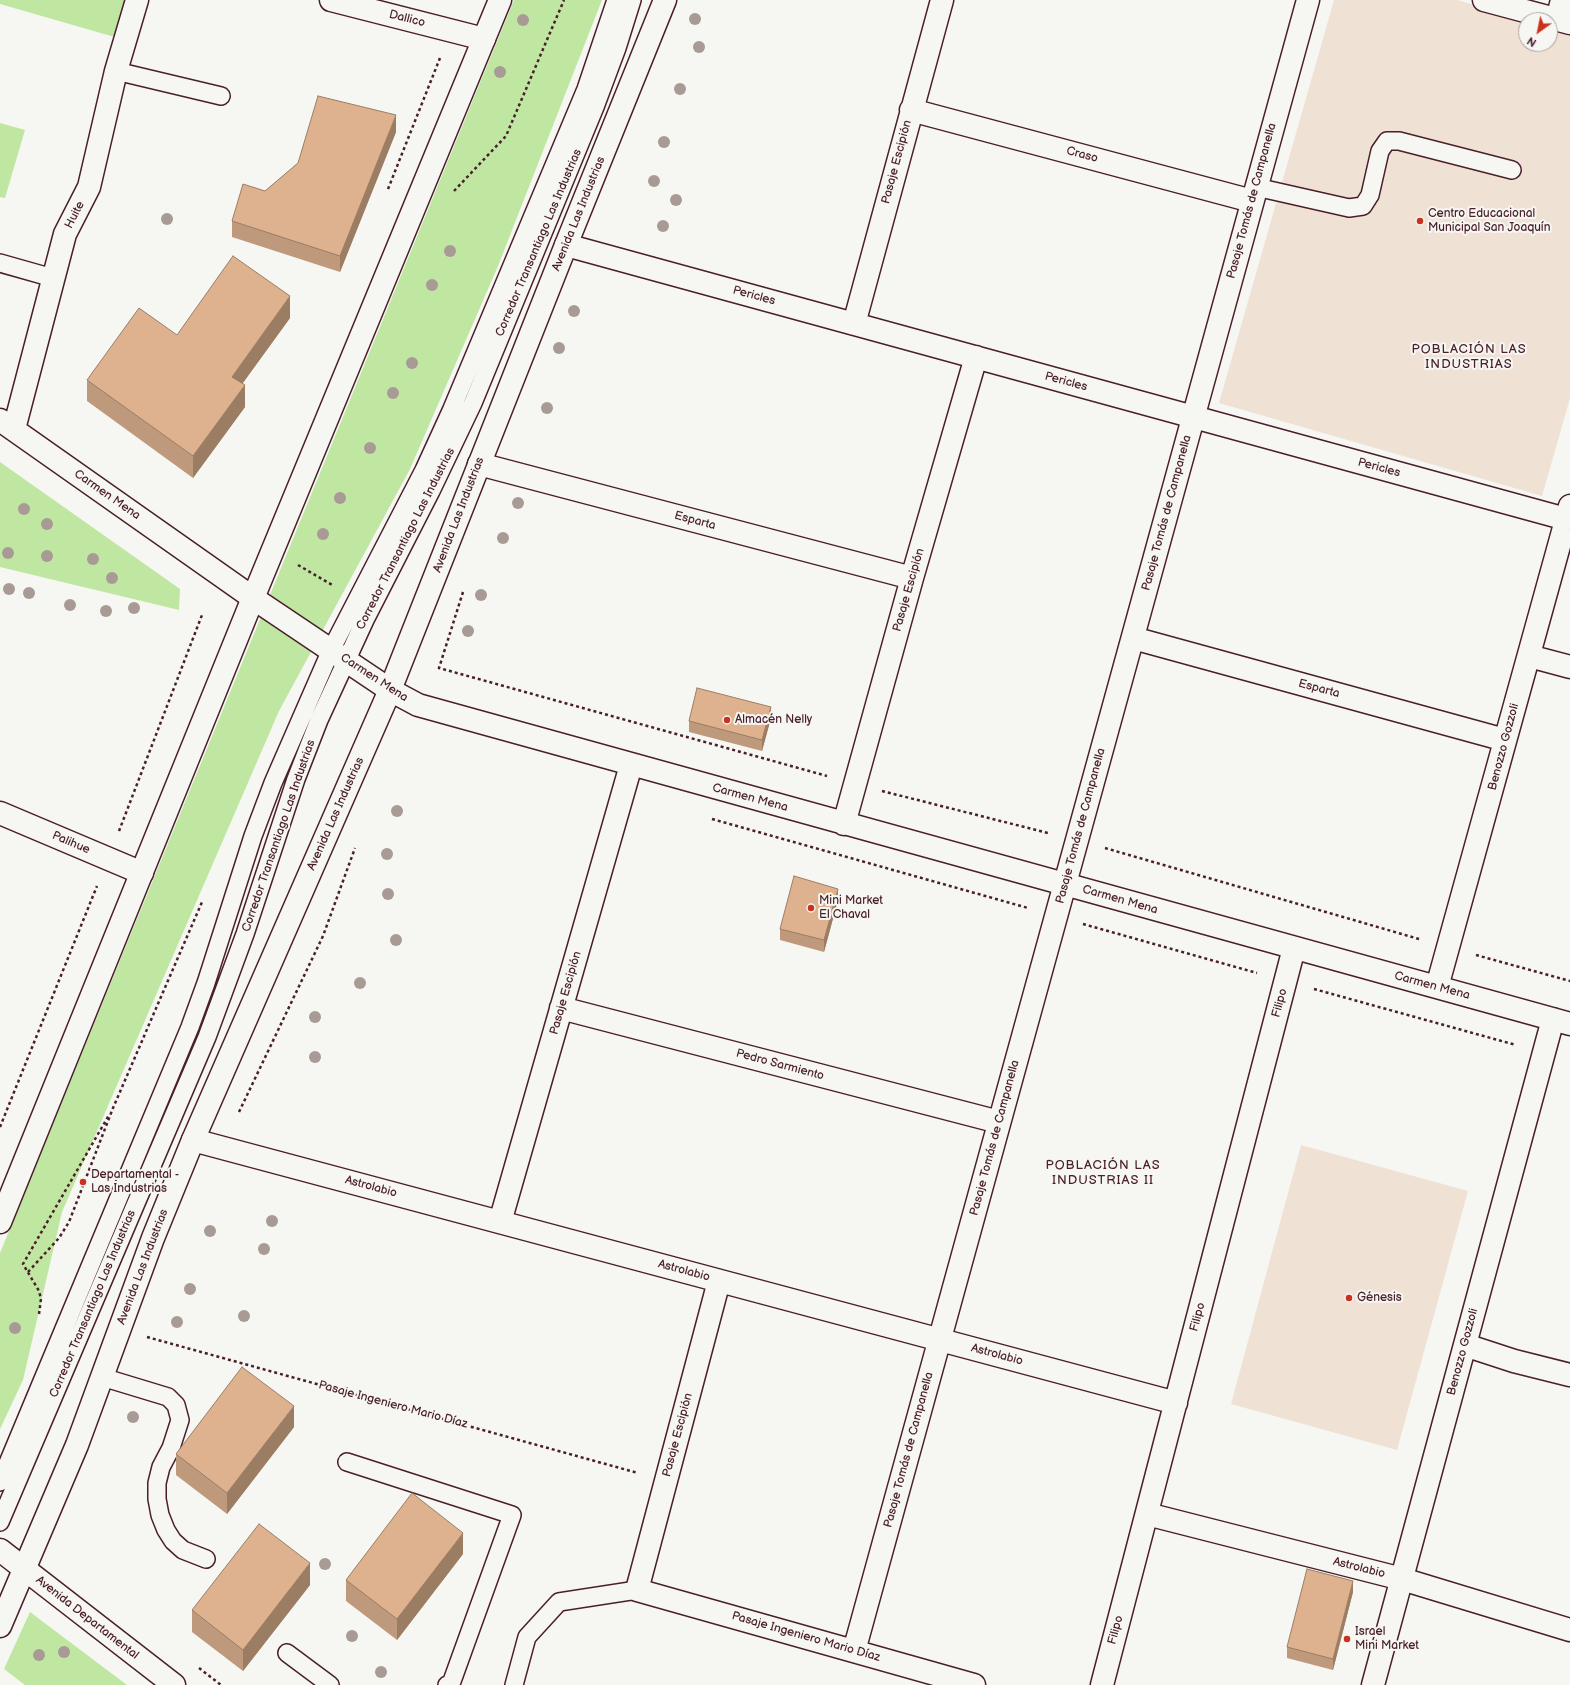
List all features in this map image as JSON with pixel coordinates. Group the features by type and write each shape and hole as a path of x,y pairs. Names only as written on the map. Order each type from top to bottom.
{"street":[{"name":"Huite","path":"7,425 53,278 65,234 89,187 116,71 136,0"},
{"name":"Dallico","path":"331,0 484,39"},
{"path":"0,1222 253,598 500,0"},
{"name":"Avenida Las Industrias","path":"0,1626 77,1445 154,1238 193,1140 390,690 566,245 666,0"},
{"name":"Pasaje Escipión","path":"854,324 942,0"},
{"name":"Pasaje Tomás de Campanella","path":"854,1651 1308,0"},
{"path":"1484,0 1563,14"},
{"name":"Craso","path":"912,110 1254,194"},
{"name":"Pericles","path":"566,245 1193,417 1568,512"},
{"name":"Pasaje Escipión","path":"844,824 912,578 976,357"},
{"name":"Carmen Mena","path":"7,425 253,598 390,690 418,706 1561,1022"},
{"name":"Esparta","path":"479,464 912,578"},
{"name":"Benozzo Gozzoli","path":"1437,987 1568,512"},
{"name":"Esparta","path":"1133,638 1505,740"},
{"path":"1528,656 1570,667"},
{"name":"Pasaje Escipión","path":"500,1222 631,765"},
{"name":"Palihue","path":"0,813 142,873"},
{"name":"Filipo","path":"1102,1685 1294,948"},
{"name":"Pedro Sarmiento","path":"561,1008 999,1122"},
{"name":"Benozzo Gozzoli","path":"1373,1685 1544,1053 1561,1022"},
{"name":"Astrolabio","path":"193,1140 1176,1403"},
{"name":"Pasaje Escipión","path":"637,1590 719,1281"},
{"path":"1465,1345 1570,1375"},
{"name":"Astrolabio","path":"1147,1514 1402,1579 1570,1630"},
{"name":"Avenida Departamental","path":"0,1550 174,1685"},
{"name":"Pasaje Ingeniero Mario Díaz","path":"637,1590 974,1685"}],"lane":[{"name":"Corredor Transantiago Las Industrias","path":"0,1522 207,1037 245,934 296,779 320,720 339,656 370,572 421,476 451,411 586,90 616,0"},
{"name":"Corredor Transantiago Las Industrias","path":"0,1482 190,1026 206,983 253,836 273,783 339,656 365,620 444,465 473,403 595,107 617,48 632,0"},
{"path":"116,71 221,96"},
{"path":"1254,194 1349,208 1363,206 1370,196 1380,150 1388,141 1398,141 1512,170"},
{"path":"0,263 53,278"},
{"path":"102,1377 168,1397 176,1405 180,1420 171,1448 161,1467 157,1483 157,1499 160,1515 166,1530 173,1541 183,1550 206,1559"},
{"path":"347,1462 512,1515 451,1684 448,1685"},
{"path":"514,1685 527,1637 559,1602 637,1590"},
{"path":"287,1652 330,1685"}],"path":[{"path":"453,192 506,136 564,0"},
{"path":"295,564 334,586 332,591"},
{"path":"439,668 855,783 1077,840 1570,981"},
{"path":"707,818 1544,1053"},
{"path":"23,1264 113,1108 69,1222 59,1238 28,1272"},
{"name":"Pasaje Ingeniero Mario Díaz","path":"120,1330 666,1480"}],"shaded area":[{"name":"Centro Educacional Municipal San Joaquín","path":"1334,0 1457,0 1518,17 1518,52 1558,52 1558,29 1570,32 1570,398 1542,496 1219,403"},
{"name":"Génesis","path":"1301,1145 1468,1191 1397,1450 1231,1404"}],"green space":[{"path":"0,0 127,0 118,38 0,4"},
{"path":"514,0 602,0 498,266 410,469 279,711 62,1212 23,1380 0,1429 0,1253"},
{"path":"0,123 25,130 5,198 0,197"},
{"path":"0,462 180,589 179,610 0,567"},
{"path":"30,1612 127,1685 25,1685 4,1669"}],"building":[{"path":"318,96 396,115 340,256 232,221 243,184 265,191 298,163"},
{"path":"233,256 290,296 232,377 245,385 193,456 87,380 139,308 177,335"},
{"path":"697,688 771,707 762,740 689,721"},
{"path":"794,876 838,889 824,940 780,929"},
{"path":"242,1367 294,1406 227,1493 176,1454"},
{"path":"412,1493 463,1533 397,1619 346,1580"},
{"path":"259,1524 310,1563 243,1650 192,1610"},
{"path":"1307,1569 1353,1581 1333,1659 1287,1647"}],"place":[{"name":"Centro Educacional Municipal San Joaquín","path":"1420,221"},
{"name":"Almacén Nelly","path":"727,720"},
{"name":"Mini Market El Chaval","path":"811,908"},
{"name":"Departamental - Las Industrias","path":"83,1182"},
{"name":"Génesis","path":"1349,1298"},
{"name":"Israel Mini Market","path":"1347,1639"}],"district":[{"name":"POBLACIÓN LAS INDUSTRIAS","path":"1469,358"},
{"name":"POBLACIÓN LAS INDUSTRIAS II","path":"1103,1174"}]}
